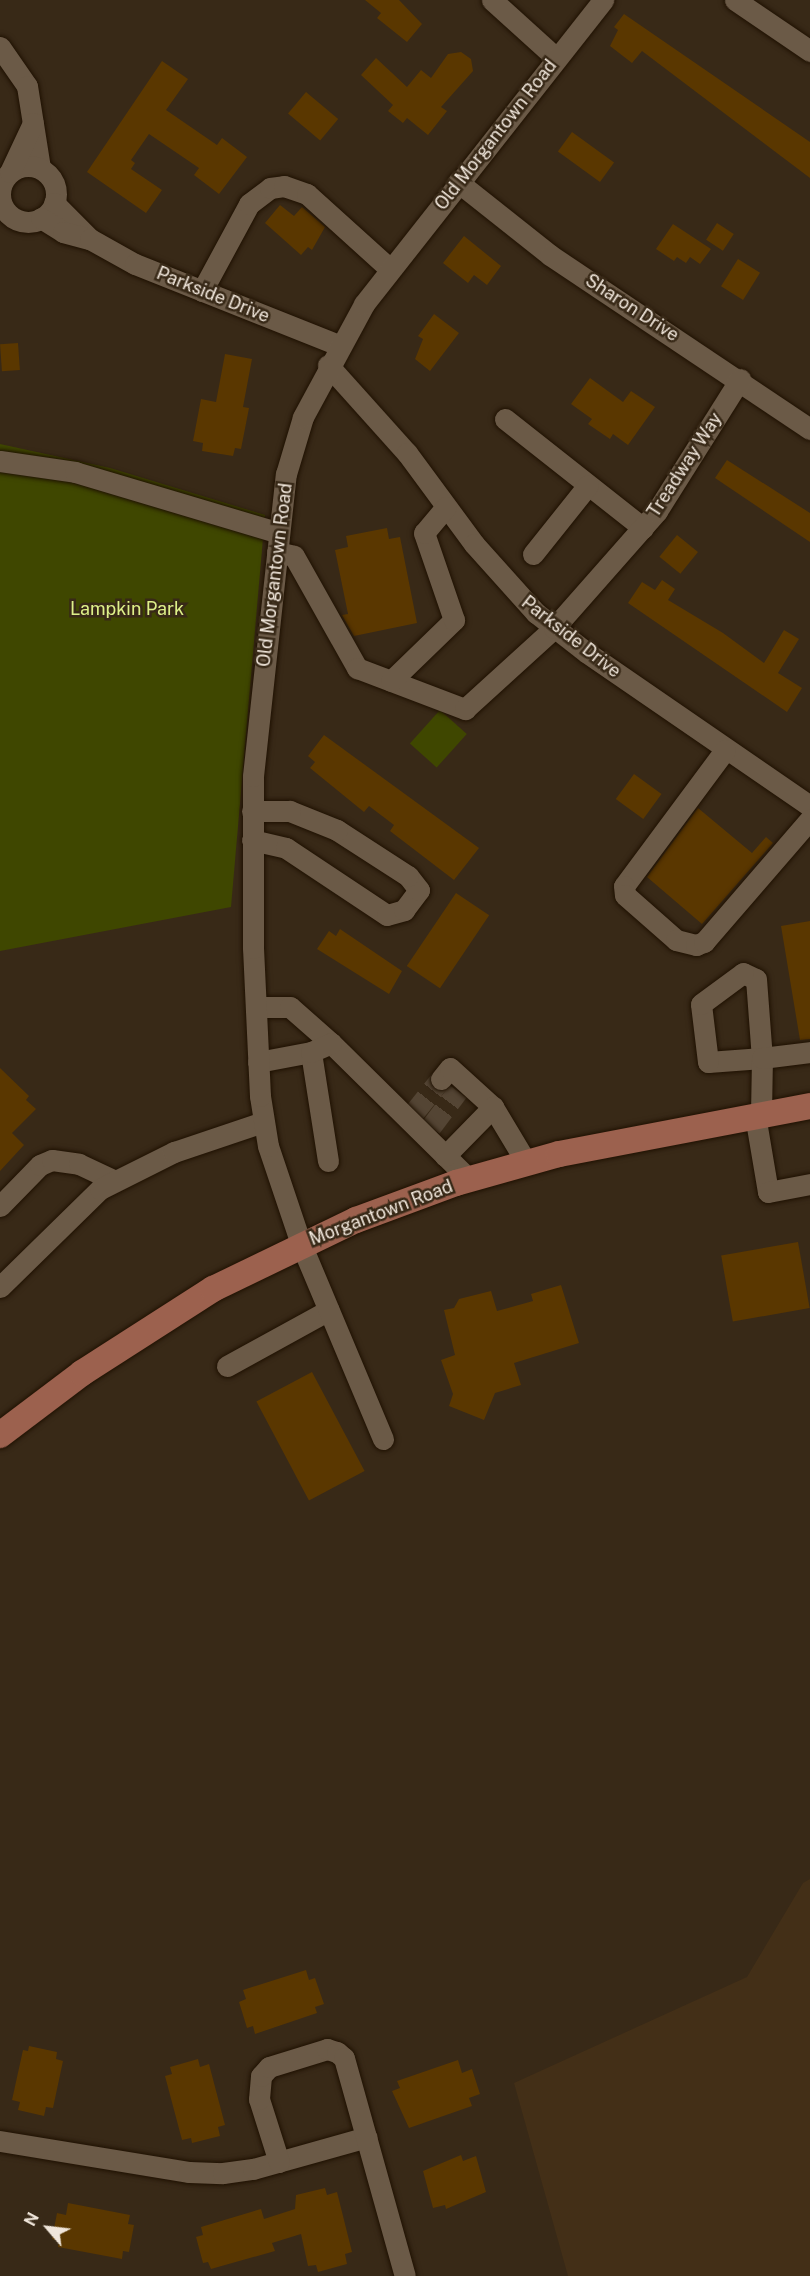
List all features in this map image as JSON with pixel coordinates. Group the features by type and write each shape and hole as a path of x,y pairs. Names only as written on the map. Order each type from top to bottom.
{"main road":[{"name":"Morgantown Road","path":"2,1430 142,1333 213,1289 302,1244 469,1179 526,1162 810,1106"}],"street":[{"path":"492,0 556,58"},
{"name":"Old Morgantown Road","path":"383,1439 302,1244 274,1168 263,1122 256,1007 252,811 278,542 292,448 328,365 390,269 603,0"},
{"path":"735,0 810,51"},
{"path":"0,47 27,86 40,168"},
{"path":"3,184 30,165 40,168 54,183 48,211 21,221 4,213 0,200 3,184 33,123"},
{"name":"Sharon Drive","path":"458,182 550,255 740,379 810,429"},
{"path":"202,291 249,204 270,188 284,186 308,194 390,269"},
{"name":"Parkside Drive","path":"48,211 90,239 135,264 339,345"},
{"name":"Parkside Drive","path":"328,365 407,453 446,507 513,591 554,628 725,750 810,806"},
{"name":"Treadway Way","path":"391,681 465,709 554,628 643,528 657,511 740,379"},
{"path":"505,419 643,528"},
{"path":"0,461 75,472 278,542 294,556 357,668 391,681 454,620 424,533 446,507"},
{"path":"533,554 588,485"},
{"path":"725,750 624,886 625,895 676,940 696,945 704,942 810,819"},
{"path":"252,811 290,811 337,830 408,876 419,890 404,910 387,915 286,848 252,840"},
{"path":"256,1007 290,1007 427,1131 445,1156 469,1179"},
{"path":"258,1062 311,1052 331,1042"},
{"path":"311,1052 328,1161"},
{"path":"810,1052 762,1058 758,1115 768,1192 810,1184"},
{"path":"455,1084 493,1107 526,1162"},
{"path":"445,1156 493,1107"},
{"path":"0,1287 84,1203 115,1181 174,1152 263,1122"},
{"path":"0,1206 40,1165 52,1160 80,1164 115,1181"},
{"path":"227,1366 329,1310"},
{"path":"279,2162 259,2099 261,2076 269,2067 327,2049 345,2058 405,2276"},
{"path":"0,2141 189,2172 223,2173 279,2162 367,2138"}],"shaded area":[{"path":"810,1879 810,2276 568,2276 514,2083 747,1977 803,1883"}],"green space":[{"name":"Lampkin Park","path":"0,444 110,468 265,515 231,907 0,951"},
{"path":"440,710 467,734 437,768 410,743"}],"building":[{"path":"365,0 399,0 422,24 407,42 377,18 381,13"},
{"path":"624,14 810,142 810,178 642,51 632,63 610,46 618,30 614,27"},
{"path":"461,52 471,59 473,71 441,107 447,111 428,135 407,118 403,123 388,111 393,105 361,75 376,58 407,87 421,70 431,78 448,54"},
{"path":"162,61 188,79 166,110 217,145 222,138 247,157 219,194 194,175 199,168 149,134 131,160 135,163 131,169 162,190 146,213 87,172"},
{"path":"306,92 338,119 320,140 288,113"},
{"path":"572,132 614,163 600,182 558,151"},
{"path":"280,205 294,216 302,207 325,227 312,250 308,247 301,255 265,223"},
{"path":"717,223 734,234 723,251 706,240"},
{"path":"673,224 711,249 700,264 690,257 686,263 677,257 674,261 656,249"},
{"path":"464,236 501,266 487,285 474,275 468,283 443,263"},
{"path":"738,259 760,273 743,300 721,286"},
{"path":"434,314 459,333 430,371 415,359 423,339 418,336"},
{"path":"18,343 20,370 2,371 0,344"},
{"path":"225,354 252,359 243,407 249,408 241,449 235,448 233,456 202,451 203,443 193,441 201,399 216,402"},
{"path":"590,378 623,402 631,391 655,407 628,445 613,434 610,439 588,424 592,419 571,404"},
{"path":"727,460 810,513 810,542 715,478"},
{"path":"387,528 389,539 400,537 417,623 354,636 342,615 348,614 335,550 348,547 346,536"},
{"path":"677,535 698,552 680,574 659,557"},
{"path":"662,580 675,589 668,600 723,633 764,663 784,630 799,639 778,673 802,688 787,712 628,603 642,582 655,590"},
{"path":"324,735 479,848 454,880 390,831 394,825 369,806 364,812 310,768 315,762 308,756"},
{"path":"634,774 662,794 643,819 616,799"},
{"path":"698,808 752,853 766,837 773,843 702,924 647,877"},
{"path":"456,893 489,915 440,988 407,966"},
{"path":"810,921 810,1039 800,1040 781,926"},
{"path":"340,929 402,971 389,994 317,949 329,931 336,936"},
{"path":"0,1068 29,1096 26,1100 36,1109 12,1133 24,1145 0,1171"},
{"path":"798,1242 810,1308 733,1322 721,1256"},
{"path":"561,1285 579,1343 514,1363 521,1385 495,1393 484,1420 449,1406 453,1394 441,1360 455,1355 444,1310 454,1308 459,1299 491,1291 497,1311 533,1301 531,1294"},
{"path":"312,1372 365,1471 309,1500 256,1402"},
{"path":"306,1970 309,1980 315,1978 324,2004 315,2007 317,2013 255,2034 253,2026 247,2028 239,2002 246,1999 243,1990"},
{"path":"29,2046 57,2052 56,2059 63,2061 53,2108 46,2107 44,2116 18,2110 20,2102 12,2100 23,2050 28,2051"},
{"path":"198,2059 200,2067 209,2064 225,2125 218,2127 220,2136 192,2143 191,2138 182,2140 165,2076 172,2074 170,2067"},
{"path":"458,2060 462,2073 472,2069 480,2094 469,2098 472,2106 409,2128 392,2091 400,2088 397,2081"},
{"path":"461,2155 463,2161 476,2156 486,2192 446,2209 445,2205 433,2208 423,2171"},
{"path":"325,2188 327,2195 337,2192 352,2252 345,2254 347,2264 318,2272 316,2265 308,2266 301,2234 272,2243 275,2251 211,2269 208,2262 203,2263 196,2237 203,2235 201,2227 261,2209 264,2219 295,2209 296,2195"},
{"path":"68,2203 130,2215 128,2224 134,2225 129,2252 123,2251 122,2259 58,2247 59,2241 52,2239 57,2213 66,2215"}],"tunnel":[{"path":"413,1114 441,1079"},
{"path":"431,1127 458,1091"}]}
